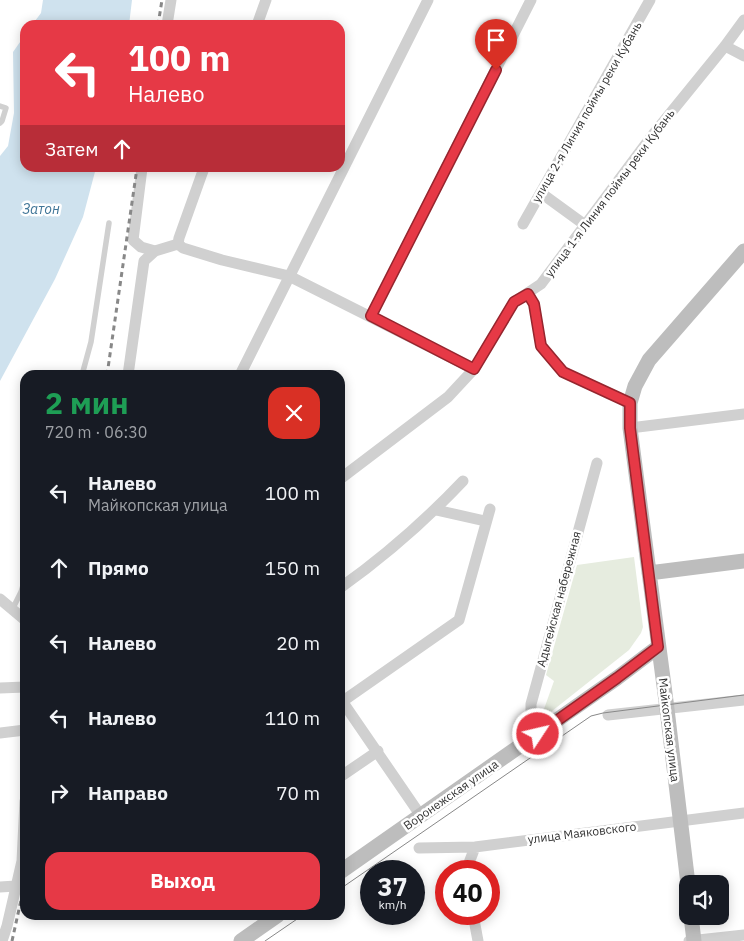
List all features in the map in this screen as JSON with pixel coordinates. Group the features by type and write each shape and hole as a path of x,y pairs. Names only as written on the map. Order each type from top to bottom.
{"street":[{"path":"168,20 171,0"},
{"path":"259,20 266,0"},
{"path":"345,165 428,0"},
{"path":"371,316 531,0"},
{"name":"улица 2-я Линия поймы реки Кубань","path":"523,224 650,0"},
{"name":"улица 1-я Линия поймы реки Кубань","path":"345,475 448,397 474,369 514,302 541,284 651,137 744,20"},
{"path":"725,46 744,56"},
{"path":"142,172 133,240 142,248 155,251"},
{"path":"178,244 178,238 203,172"},
{"path":"242,370 341,172"},
{"path":"541,193 584,225"},
{"path":"178,244 183,248 222,260 289,276 474,369"},
{"path":"129,370 144,261 155,251 178,244"},
{"path":"744,251 649,360 635,386 630,403 630,428 744,414"},
{"path":"528,294 534,304 541,346 563,372 630,403"},
{"name":"Майкопская улица","path":"630,428 687,875"},
{"name":"Адыгейская набережная","path":"538,734 531,717 531,704 597,464"},
{"path":"345,584 376,562 436,510 463,481"},
{"path":"345,696 458,620 490,509"},
{"path":"436,510 485,521"},
{"path":"649,573 744,561"},
{"path":"0,599 20,615"},
{"name":"Воронежская улица","path":"345,869 538,734 658,647"},
{"path":"0,688 20,686"},
{"path":"608,715 744,700"},
{"path":"345,705 421,816"},
{"path":"0,733 20,731"},
{"path":"345,774 378,751"},
{"name":"улица Маяковского","path":"419,848 475,847 680,820 744,814"},
{"path":"470,860 475,847"},
{"path":"2,941 20,869"},
{"path":"0,887 16,886"},
{"path":"241,941 271,920"},
{"path":"476,925 478,941"},
{"path":"692,925 694,941"},
{"path":"689,941 744,935"}],"lane":[{"path":"0,106 6,108 0,123"},
{"path":"83,370 91,342 109,223"},
{"path":"12,608 20,594"}],"shaded area":[{"path":"634,557 643,627 641,633 629,650 547,715 544,709 554,681 546,675 577,565"}],"water":[{"path":"43,0 132,0 130,20 36,20 41,13"},
{"name":"Затон","path":"20,42 20,172 95,172 83,217 55,279 0,381 0,156 8,146 14,113 13,52"}],"tram line":[{"path":"345,886 591,716 744,695"},
{"path":"265,941 296,920"}],"railway":[{"path":"159,20 162,0"},
{"path":"108,370 136,172"},
{"path":"12,941 20,905"}],"route":[{"path":"496,70 371,316 474,369 514,302 528,294 534,304 541,346 563,372 630,403 630,428 658,647 538,734"}]}
